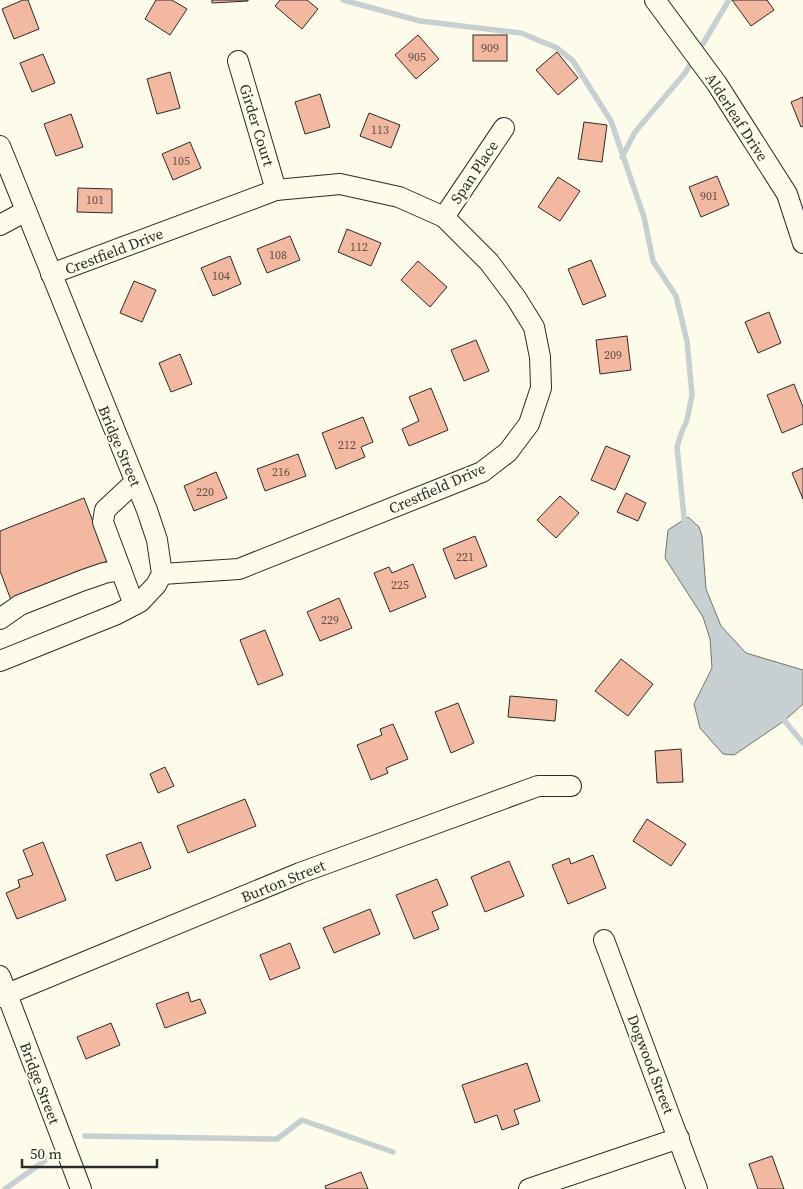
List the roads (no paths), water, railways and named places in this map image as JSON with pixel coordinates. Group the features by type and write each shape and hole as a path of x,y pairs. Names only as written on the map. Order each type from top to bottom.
{"street":[{"name":"Alderleaf Drive","path":"655,0 795,190 803,243"},
{"name":"Girder Court","path":"238,61 276,190"},
{"name":"Span Place","path":"444,217 504,128"},
{"name":"Bridge Street","path":"0,146 157,540 162,574"},
{"name":"Crestfield Drive","path":"51,274 276,190 340,184 399,197 444,217 489,262 534,327 540,357 541,388 529,424 508,452 482,472 444,489 239,569 162,574"},
{"path":"0,225 26,211"},
{"path":"134,605 103,522 105,510 135,482"},
{"path":"0,618 20,606 81,581 104,573 121,570"},
{"path":"0,661 134,605 156,585 162,574"},
{"name":"Burton Street","path":"2,989 328,863 538,786 571,786"},
{"name":"Dogwood Street","path":"604,940 697,1189"},
{"name":"Bridge Street","path":"2,989 81,1189"},
{"path":"529,1189 679,1138"}],"waterway":[{"path":"343,0 420,21 521,33 557,48 573,61 611,121 644,217 653,261 676,296 687,341 692,395 687,420 677,447 685,527"},
{"path":"698,52 729,0"},
{"path":"622,157 635,132 685,73 693,60"},
{"path":"783,715 784,720 803,743"},
{"path":"85,1136 277,1139 302,1120 393,1152"},
{"path":"5,1189 50,1157"}]}
